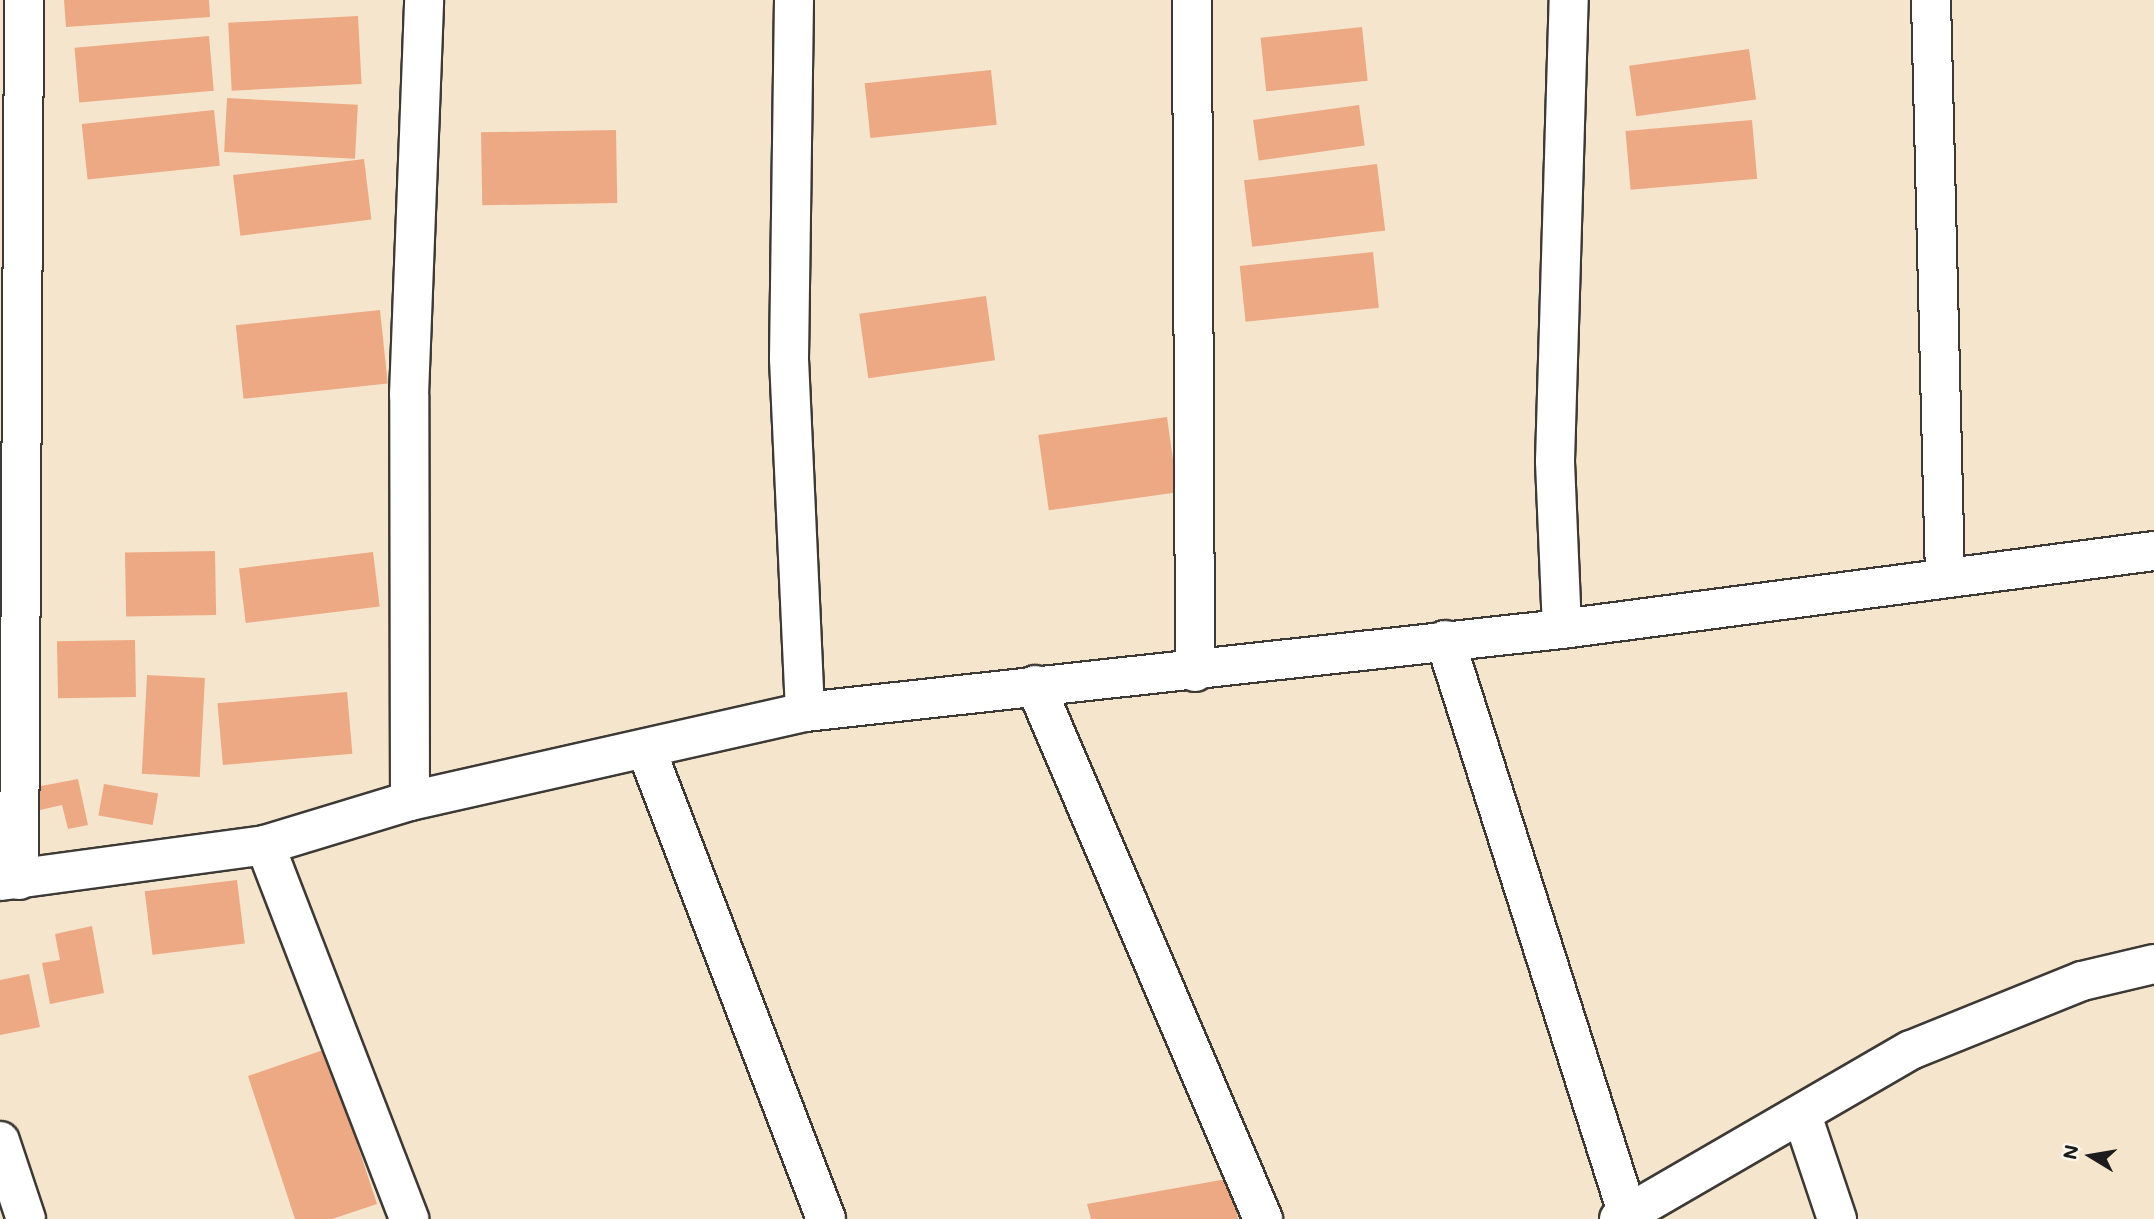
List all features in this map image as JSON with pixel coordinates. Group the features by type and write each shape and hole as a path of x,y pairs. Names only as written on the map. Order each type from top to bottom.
{"street":[{"path":"24,0 9,881 265,845 410,801 805,712 1035,685 1195,672 1445,640 1562,629 2154,551"},
{"path":"410,801 410,395 424,0"},
{"path":"794,0 789,359 805,712"},
{"path":"1192,0 1195,672"},
{"path":"1562,629 1555,461 1569,0"},
{"path":"1931,0 1945,577"},
{"path":"1445,640 1623,1217 1911,1050 2082,981 2154,964"},
{"path":"1035,685 1263,1219"},
{"path":"646,749 826,1219"},
{"path":"265,845 409,1219"},
{"path":"1802,1115 1837,1219"},
{"path":"0,1141 26,1219"}],"building":[{"path":"64,0 209,0 210,17 66,27"},
{"path":"358,16 362,84 232,91 228,23"},
{"path":"1362,27 1368,81 1266,91 1261,38"},
{"path":"209,36 214,91 79,103 75,48"},
{"path":"1749,49 1756,100 1636,116 1629,66"},
{"path":"991,70 997,125 870,138 865,83"},
{"path":"227,98 358,105 355,159 224,152"},
{"path":"1359,105 1365,146 1259,160 1253,120"},
{"path":"214,110 220,166 88,180 82,124"},
{"path":"1752,120 1757,179 1631,190 1625,131"},
{"path":"616,130 617,203 482,205 481,132"},
{"path":"364,159 371,220 240,236 233,175"},
{"path":"1377,164 1385,231 1252,247 1244,180"},
{"path":"1373,252 1379,308 1246,322 1240,266"},
{"path":"986,296 995,360 868,378 859,314"},
{"path":"380,310 388,384 244,399 236,325"},
{"path":"1167,417 1178,492 1049,510 1038,435"},
{"path":"215,551 216,615 126,617 125,553"},
{"path":"373,552 380,607 246,623 239,568"},
{"path":"135,640 136,697 58,698 57,641"},
{"path":"147,675 205,678 200,777 142,774"},
{"path":"347,692 352,754 223,765 217,703"},
{"path":"78,779 88,825 68,829 62,805 40,810 36,787"},
{"path":"104,784 158,794 153,825 98,816"},
{"path":"237,880 245,944 152,955 145,891"},
{"path":"92,926 104,993 50,1004 42,963 60,960 55,934"},
{"path":"29,974 40,1027 0,1035 0,980"},
{"path":"326,1049 377,1204 332,1219 295,1219 248,1076"},
{"path":"1232,1178 1238,1219 1091,1219 1087,1204"}]}
